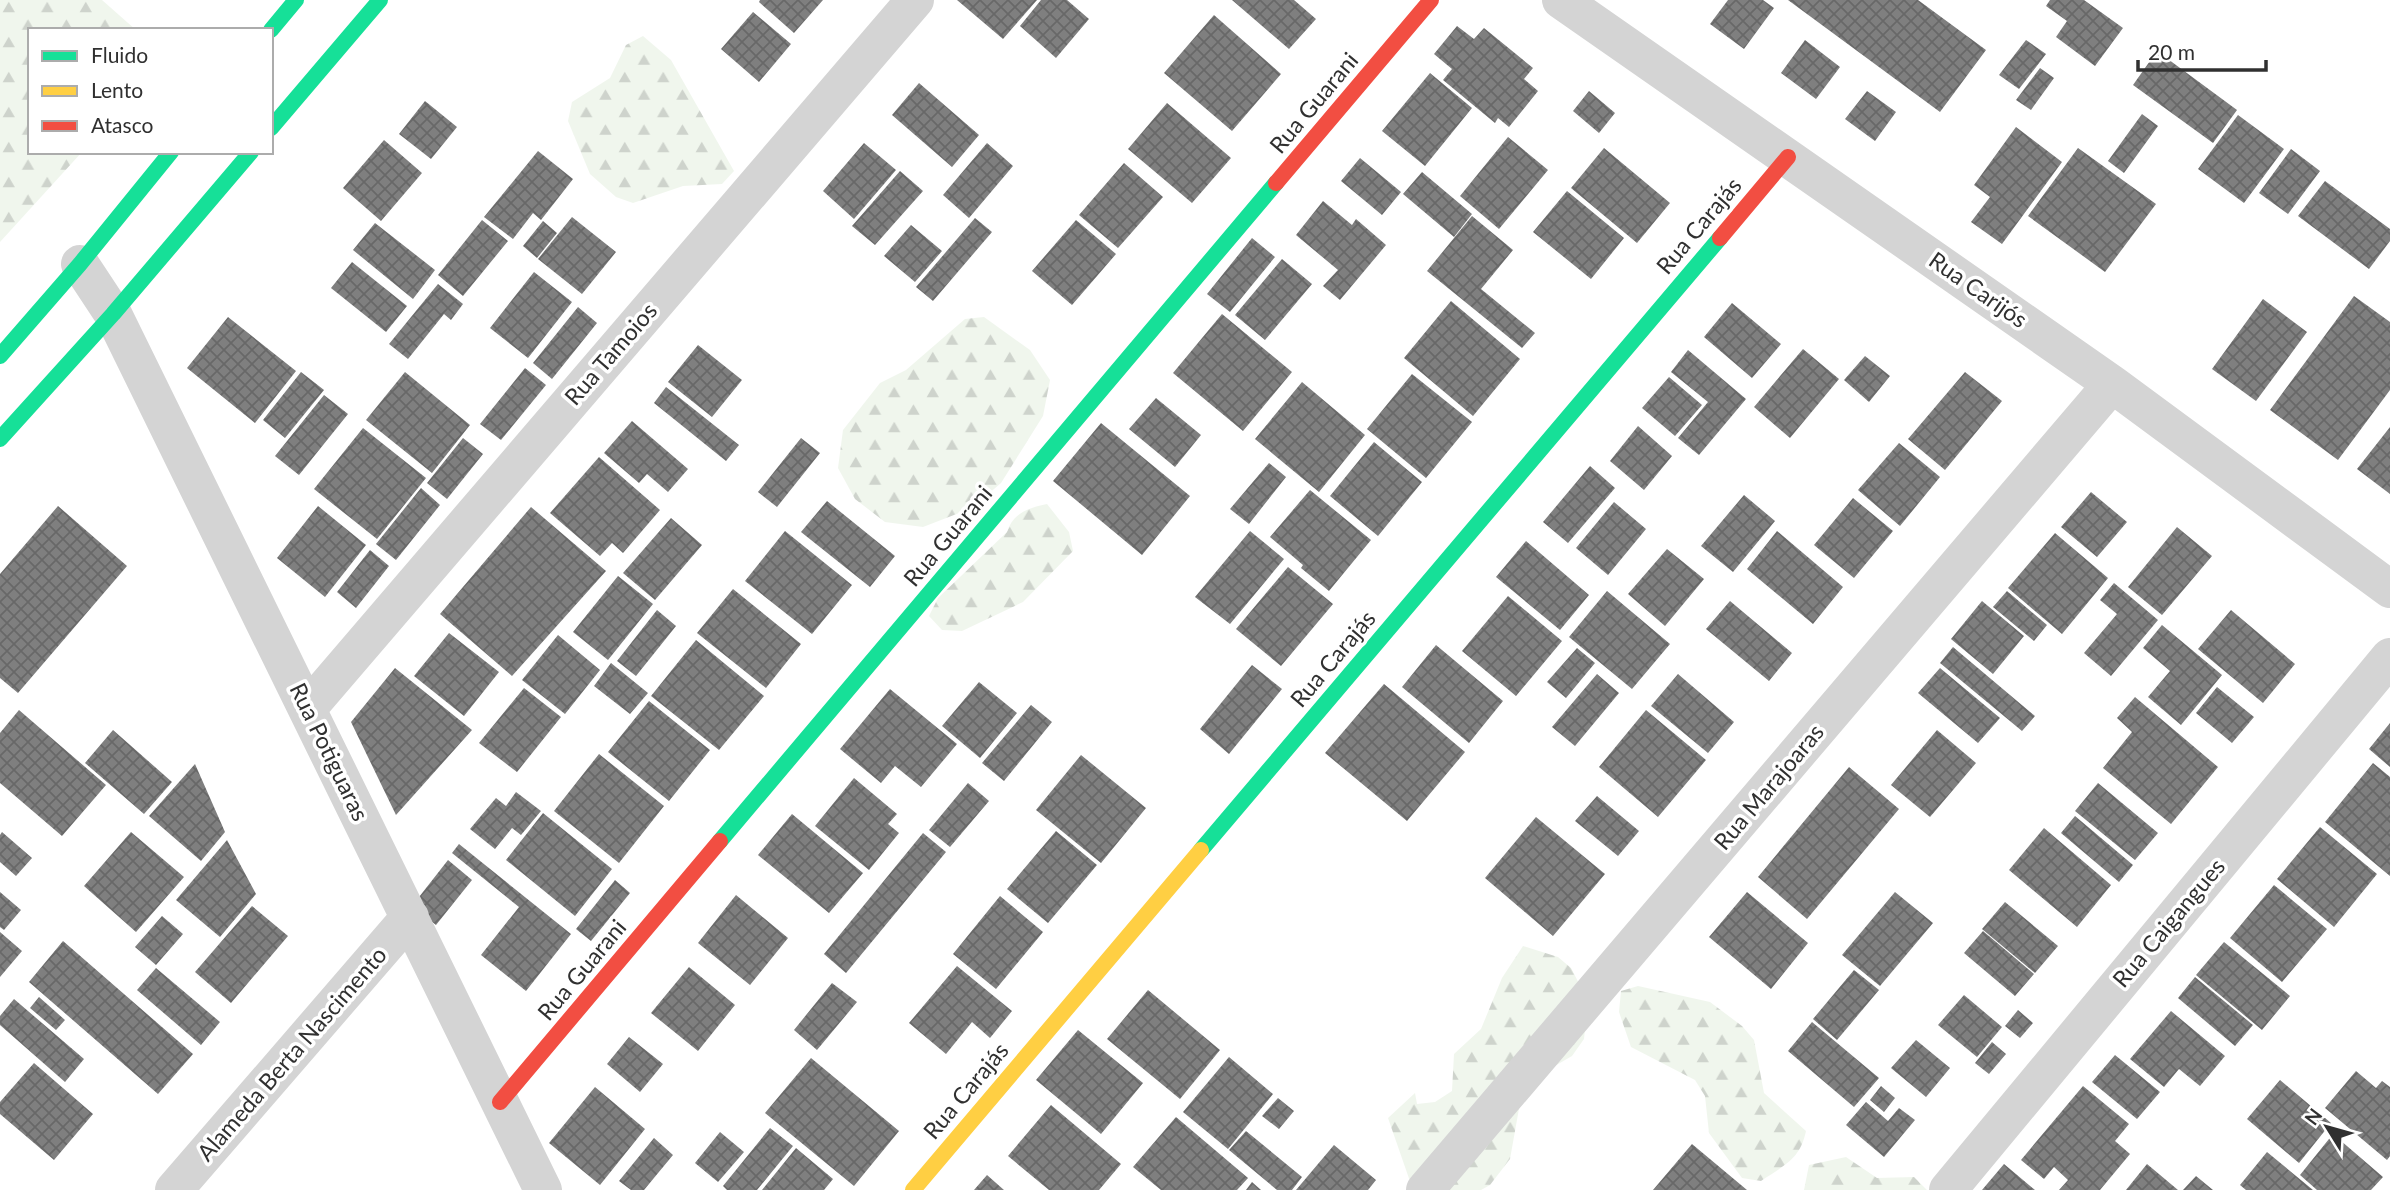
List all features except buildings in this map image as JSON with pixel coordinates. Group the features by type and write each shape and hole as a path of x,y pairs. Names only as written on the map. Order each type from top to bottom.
{"street":[{"path":"273,28 296,0"},
{"path":"273,126 380,0"},
{"name":"Rua Tamoios","path":"308,708 915,0"},
{"name":"Rua Guarani","path":"500,1102 1431,0"},
{"name":"Rua Carijós","path":"1561,0 2112,384 2390,589"},
{"path":"0,356 80,264 169,154"},
{"path":"0,439 113,314 248,154"},
{"name":"Rua Carajás","path":"913,1190 1788,157"},
{"name":"Rua Potiguaras","path":"80,264 113,314 543,1190"},
{"name":"Rua Marajoaras","path":"1425,1190 2112,384"},
{"name":"Rua Caigangues","path":"1948,1190 2390,657"},
{"name":"Alameda Berta Nascimento","path":"174,1190 410,918"}],"green space":[{"path":"0,0 102,0 134,28 28,28 28,154 80,154 0,242"},
{"path":"643,36 671,60 734,171 722,184 683,186 633,203 616,197 590,174 568,121 572,102 610,78 626,45"},
{"path":"984,317 1030,350 1050,380 1043,416 1001,483 972,508 923,527 885,522 855,499 838,468 843,430 880,383 906,370 965,319"},
{"path":"1047,504 1069,532 1073,551 1023,602 962,631 942,630 929,616 938,598 1007,532 1017,516"},
{"path":"1523,946 1558,957 1571,968 1588,1001 1584,1039 1572,1056 1541,1074 1520,1103 1510,1159 1490,1185 1481,1190 1413,1190 1388,1118 1415,1093 1417,1104 1435,1102 1452,1091 1454,1054 1481,1029 1502,978"},
{"path":"1638,986 1710,1002 1742,1026 1754,1040 1764,1093 1806,1131 1800,1149 1790,1161 1761,1181 1742,1178 1709,1133 1705,1096 1695,1080 1631,1047 1619,1012 1621,991"},
{"path":"1846,1157 1877,1178 1914,1177 1927,1190 1804,1190 1809,1165"}],"traffic: fast":[{"path":"273,28 296,0"},
{"path":"273,126 380,0"},
{"path":"0,356 80,264 169,154"},
{"path":"0,439 113,314 249,154"},
{"path":"720,841 1276,183"},
{"path":"1201,850 1720,238"}],"traffic: slow":[{"path":"913,1190 1201,850"}],"traffic: jam":[{"path":"1276,183 1431,0"},
{"path":"1720,238 1788,157"},
{"path":"500,1102 720,841"}]}
